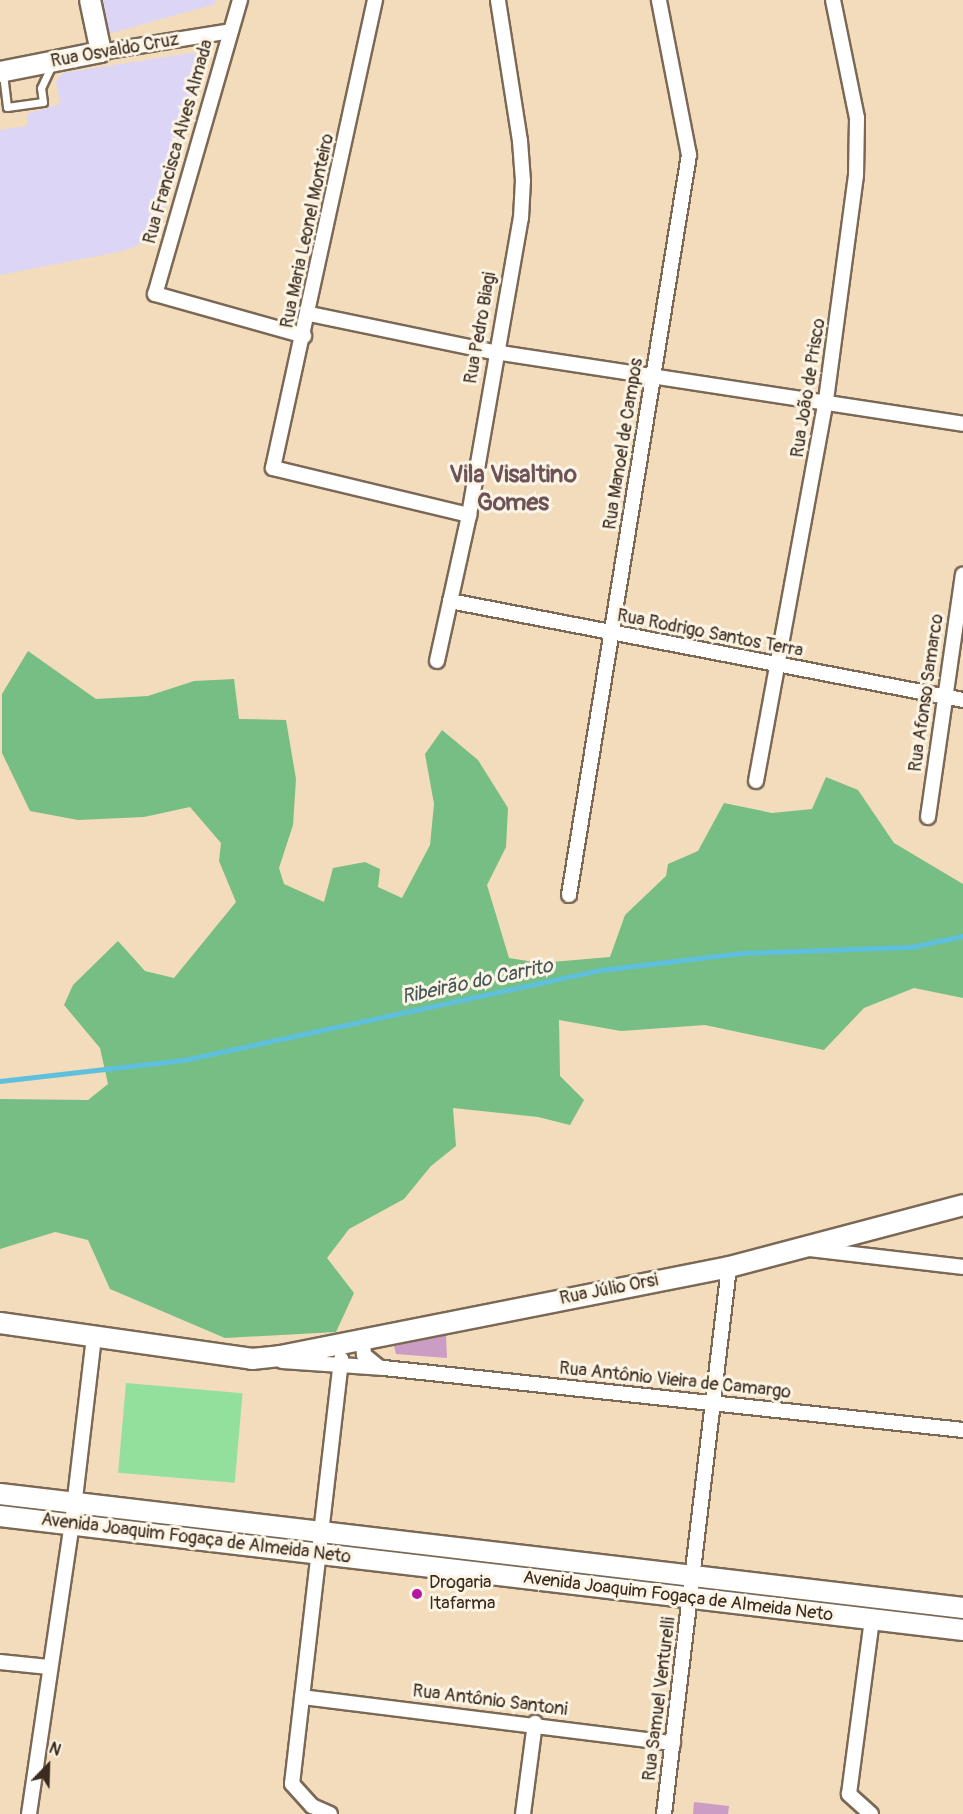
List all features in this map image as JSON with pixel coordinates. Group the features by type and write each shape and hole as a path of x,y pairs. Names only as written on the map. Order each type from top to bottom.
{"street":[{"path":"90,0 101,52"},
{"name":"Rua Francisca Alves Almada","path":"240,0 155,294 304,336"},
{"name":"Rua Maria Leonel Monteiro","path":"375,0 310,314 273,468 469,515"},
{"name":"Rua Pedro Biagi","path":"437,661 469,515 494,352 521,218 523,181 498,0"},
{"name":"Rua Manoel de Campos","path":"569,895 689,155 659,0"},
{"name":"Rua João de Prisco","path":"756,781 779,666 826,400 856,176 857,118 832,0"},
{"name":"Rua Osvaldo Cruz","path":"1,72 101,52 230,31"},
{"path":"310,314 494,352 654,378 826,400 963,424"},
{"name":"Rua Afonso Samarco","path":"928,817 942,696 963,574"},
{"name":"Rua Rodrigo Santos Terra","path":"450,601 963,700"},
{"name":"Rua Júlio Orsi","path":"0,1323 252,1359 729,1267 963,1204"},
{"path":"799,1248 963,1267"},
{"name":"Rua Samuel Venturelli","path":"664,1814 729,1267"},
{"path":"29,1814 72,1524 94,1338"},
{"path":"363,1338 367,1360 384,1368"},
{"path":"330,1814 312,1806 292,1784 343,1341"},
{"name":"Rua Antônio Vieira de Camargo","path":"252,1359 384,1368 963,1430"},
{"name":"Avenida Joaquim Fogaça de Almeida Neto","path":"0,1494 74,1502 320,1544 690,1600 963,1630"},
{"name":"Avenida Joaquim Fogaça de Almeida Neto","path":"0,1516 72,1524 692,1574 963,1608"},
{"path":"871,1814 849,1794 872,1620"},
{"path":"0,1662 49,1667"},
{"name":"Rua Antônio Santoni","path":"302,1697 535,1723 673,1743"},
{"path":"523,1814 535,1723"}],"lane":[{"path":"1,72 7,107 43,102 41,88 54,61"}],"shaded area":[{"path":"102,0 216,0 215,4 108,34"},
{"path":"191,53 201,56 158,237 123,251 0,275 0,130 27,126 27,114 60,104 56,81 63,73"}],"green space":[{"path":"28,651 96,699 148,696 194,681 234,679 239,719 286,720 296,779 293,825 279,868 284,884 324,902 333,868 365,862 380,869 378,887 402,898 430,845 434,804 425,754 442,730 478,760 508,808 506,847 487,885 509,958 540,963 610,957 625,915 666,876 668,864 698,851 724,803 772,813 812,809 826,777 858,790 894,843 963,884 963,998 914,988 864,1008 824,1050 705,1025 621,1031 559,1020 560,1076 584,1100 570,1125 538,1117 453,1108 456,1146 431,1166 404,1199 349,1229 327,1258 354,1293 336,1332 225,1338 110,1289 88,1240 55,1232 0,1249 0,1099 88,1100 108,1084 100,1048 64,1005 73,985 118,941 145,971 174,978 236,902 219,861 221,843 190,807 144,817 78,820 30,811 2,753 2,694"},
{"path":"126,1383 243,1393 235,1483 118,1473"}],"building":[{"path":"446,1335 447,1358 396,1354 394,1346"},
{"path":"694,1802 729,1806 728,1814 693,1814"}],"waterway":[{"name":"Ribeirão do Carrito","path":"0,1081 184,1060 601,970 741,953 911,947 963,936"}],"place":[{"name":"Drogaria Itafarma","path":"417,1594"}],"district":[{"name":"Vila Visaltino Gomes","path":"513,489"}]}
